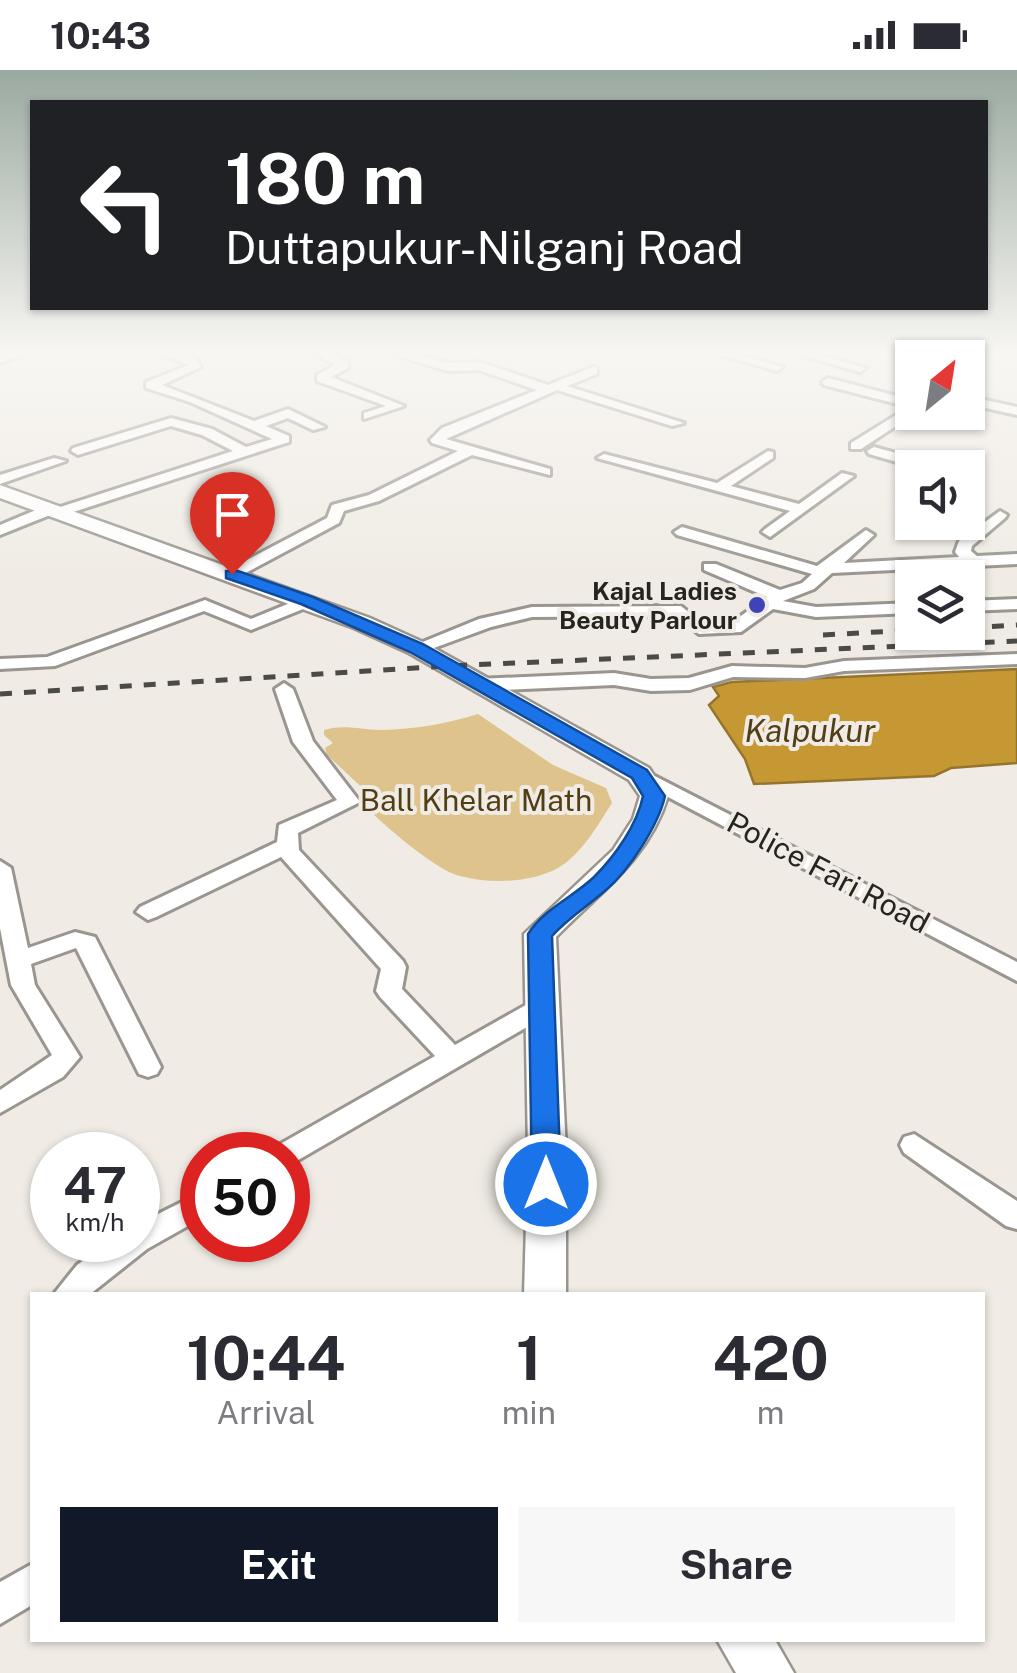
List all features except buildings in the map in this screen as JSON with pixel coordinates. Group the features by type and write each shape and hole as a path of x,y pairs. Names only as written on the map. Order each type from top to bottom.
{"main road":[{"path":"0,491 307,600 416,648 640,774 654,796 650,818 602,882 561,911 540,934 547,1152 545,1292"}],"street":[{"path":"78,451 158,426"},
{"path":"184,426 207,432 246,452"},
{"path":"0,530 284,439 258,426"},
{"path":"460,426 437,440 545,472"},
{"path":"856,446 885,426"},
{"path":"232,574 334,520 338,508 374,498 468,451"},
{"path":"874,452 895,458"},
{"path":"719,488 768,455"},
{"path":"604,458 801,509"},
{"path":"0,480 59,461"},
{"path":"770,532 847,476"},
{"path":"972,560 962,548 1000,515"},
{"path":"682,532 822,571 895,567"},
{"path":"416,648 532,612 681,611 699,629 735,628 775,600 808,586 866,535"},
{"path":"985,561 1017,559"},
{"path":"710,567 775,600 816,612 895,609"},
{"path":"0,664 49,662 206,605 251,625 307,600"},
{"path":"985,605 1017,604"},
{"path":"478,685 614,679 651,685 690,684 732,672 805,673 844,666 1017,659"},
{"path":"284,689 302,742 349,802 291,827 284,833 286,846 394,967 388,992 453,1059"},
{"name":"Police Fari Road","path":"640,774 1017,973"},
{"path":"148,912 286,846"},
{"path":"0,868 22,984 67,1057 54,1070 0,1104"},
{"path":"16,960 76,940 87,943 148,1067"},
{"path":"310,1141 542,1007"},
{"path":"914,1145 1017,1218"},
{"path":"72,1292 105,1262"},
{"path":"0,1604 30,1584"}],"green space":[{"name":"Ball Khelar Math","path":"478,714 553,765 606,788 612,803 582,848 558,868 510,881 471,879 449,872 408,844 362,803 368,793 327,755 325,748 333,743 324,730 332,728 406,728"}],"water":[{"name":"Kalpukur","path":"1017,669 1017,763 951,768 934,776 754,784 745,759 709,705 719,696 713,687 732,682"}],"railway":[{"path":"985,627 1017,625"},
{"path":"823,635 895,631"},
{"path":"0,694 447,666 1017,641"}],"place":[{"name":"Kajal Ladies Beauty Parlour","path":"757,605"}],"route":[{"path":"232,574 307,600 416,648 640,774 654,796 650,818 602,882 561,911 540,934 546,1184"}]}
